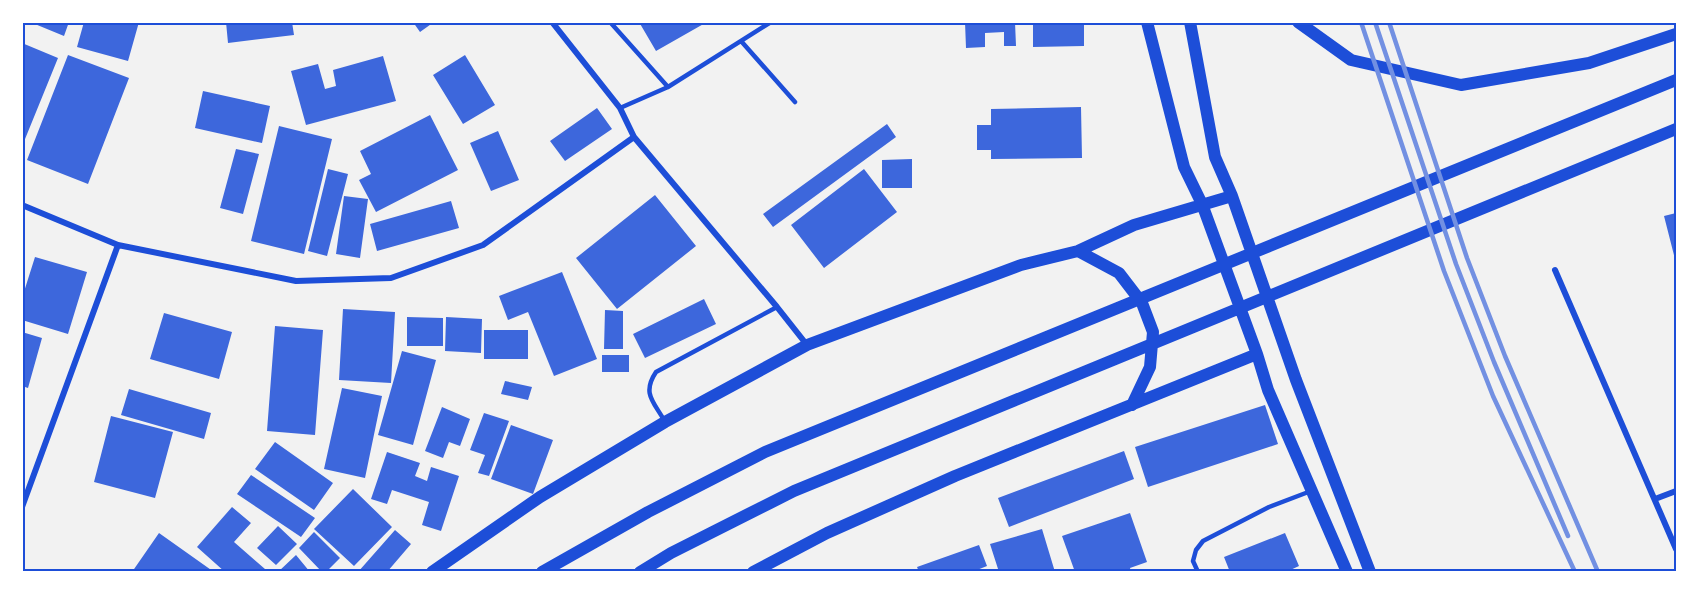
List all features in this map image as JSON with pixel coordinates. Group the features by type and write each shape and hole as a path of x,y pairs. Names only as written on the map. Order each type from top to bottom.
{"main road":[{"path":"1147,22 1184,167 1202,204 1268,390 1313,490 1343,570"},
{"path":"1191,22 1215,157 1232,196 1296,380 1370,572"},
{"path":"1298,22 1351,60 1461,84 1588,63 1677,34"},
{"path":"542,572 648,512 765,452 1677,81"},
{"path":"640,572 671,553 794,491 1677,129"},
{"path":"432,572 540,497 665,422 807,345 1021,265 1078,250 1134,225 1232,196"},
{"path":"1078,250 1119,273 1142,303 1153,332 1150,367 1132,405"},
{"path":"753,572 827,533 954,476 1257,354"}],"street":[{"path":"552,22 620,108 634,137 807,345"},
{"path":"22,205 118,245 296,281 391,278 483,245 634,137"},
{"path":"22,507 118,245"},
{"path":"1556,270 1677,549"},
{"path":"1655,499 1677,491"}],"lane":[{"path":"610,22 668,87"},
{"path":"620,108 668,87 771,22"},
{"path":"741,41 795,102"},
{"path":"665,422 649,394 649,383 656,372 777,307"},
{"path":"1198,572 1193,561 1196,550 1203,541 1269,507 1313,490"}],"building":[{"path":"30,22 69,22 64,36"},
{"path":"84,22 139,22 128,61 77,47"},
{"path":"226,22 292,22 294,35 228,43"},
{"path":"413,22 434,22 420,32"},
{"path":"639,22 707,22 656,51"},
{"path":"965,22 1015,22 1016,46 1004,46 1004,32 985,33 985,47 966,48"},
{"path":"1033,22 1084,22 1084,46 1033,47"},
{"path":"22,43 58,58 23,144 22,144"},
{"path":"68,55 129,78 88,184 27,160"},
{"path":"465,55 495,105 463,124 433,75"},
{"path":"383,56 396,101 306,125 291,71 318,64 325,89 336,86 333,70"},
{"path":"203,91 270,106 262,143 195,128"},
{"path":"1081,107 1082,158 991,159 991,150 977,150 977,125 991,125 991,109"},
{"path":"597,108 612,129 565,161 550,141"},
{"path":"430,115 458,170 376,212 359,180 371,174 360,151"},
{"path":"887,124 896,137 773,227 763,214"},
{"path":"279,126 332,139 304,254 251,241"},
{"path":"498,131 519,180 491,191 470,143"},
{"path":"236,149 259,154 243,214 220,208"},
{"path":"912,159 912,188 882,188 882,160"},
{"path":"328,169 348,174 327,256 308,251"},
{"path":"864,169 897,212 824,268 791,225"},
{"path":"655,195 696,246 617,309 576,258"},
{"path":"344,196 368,199 360,258 336,254"},
{"path":"451,201 459,228 377,251 370,224"},
{"path":"1676,213 1676,263 1664,216"},
{"path":"35,257 87,272 68,334 22,320 22,298"},
{"path":"562,272 597,359 554,376 528,312 508,320 499,296"},
{"path":"704,299 716,324 645,358 633,334"},
{"path":"343,309 395,312 391,383 339,380"},
{"path":"605,310 623,311 623,349 604,349"},
{"path":"164,313 232,332 219,379 150,359"},
{"path":"407,317 443,318 443,346 407,346"},
{"path":"446,317 482,319 481,353 445,351"},
{"path":"275,326 323,330 315,435 267,431"},
{"path":"484,330 528,330 528,359 484,359"},
{"path":"22,332 42,338 28,388 22,386"},
{"path":"402,351 436,360 413,445 378,435"},
{"path":"602,355 629,355 629,372 602,372"},
{"path":"505,381 532,387 528,400 501,394"},
{"path":"342,388 382,396 365,478 324,469"},
{"path":"129,389 211,413 204,439 121,415"},
{"path":"1265,405 1278,444 1148,487 1135,447"},
{"path":"442,407 470,419 460,446 449,442 443,458 425,451"},
{"path":"484,413 509,421 489,476 478,473 485,455 470,450"},
{"path":"111,416 173,432 155,498 94,482"},
{"path":"511,425 553,440 533,494 491,479"},
{"path":"275,442 333,483 314,510 255,469"},
{"path":"1124,451 1134,479 1009,527 998,498"},
{"path":"387,452 420,463 415,476 427,481 431,467 459,476 441,531 422,525 429,502 392,490 387,504 371,499"},
{"path":"251,475 315,518 301,537 237,494"},
{"path":"353,489 392,527 354,566 314,529"},
{"path":"232,507 251,523 234,542 265,569 263,572 225,572 197,547"},
{"path":"1130,513 1147,562 1130,568 1131,572 1075,572 1062,536"},
{"path":"278,526 297,544 276,565 257,548"},
{"path":"1042,529 1055,572 999,572 990,544"},
{"path":"395,530 411,544 387,572 358,572"},
{"path":"314,532 340,558 326,572 322,572 299,548"},
{"path":"159,533 214,572 132,572"},
{"path":"1285,533 1299,566 1286,572 1230,572 1224,557"},
{"path":"979,545 987,566 972,572 919,572 917,567"},
{"path":"296,555 310,572 278,572"}],"railway":[{"path":"1361,22 1444,271 1493,396 1575,572"},
{"path":"1375,22 1456,264 1494,362 1568,536"},
{"path":"1389,22 1467,258 1505,356 1598,572"}]}
